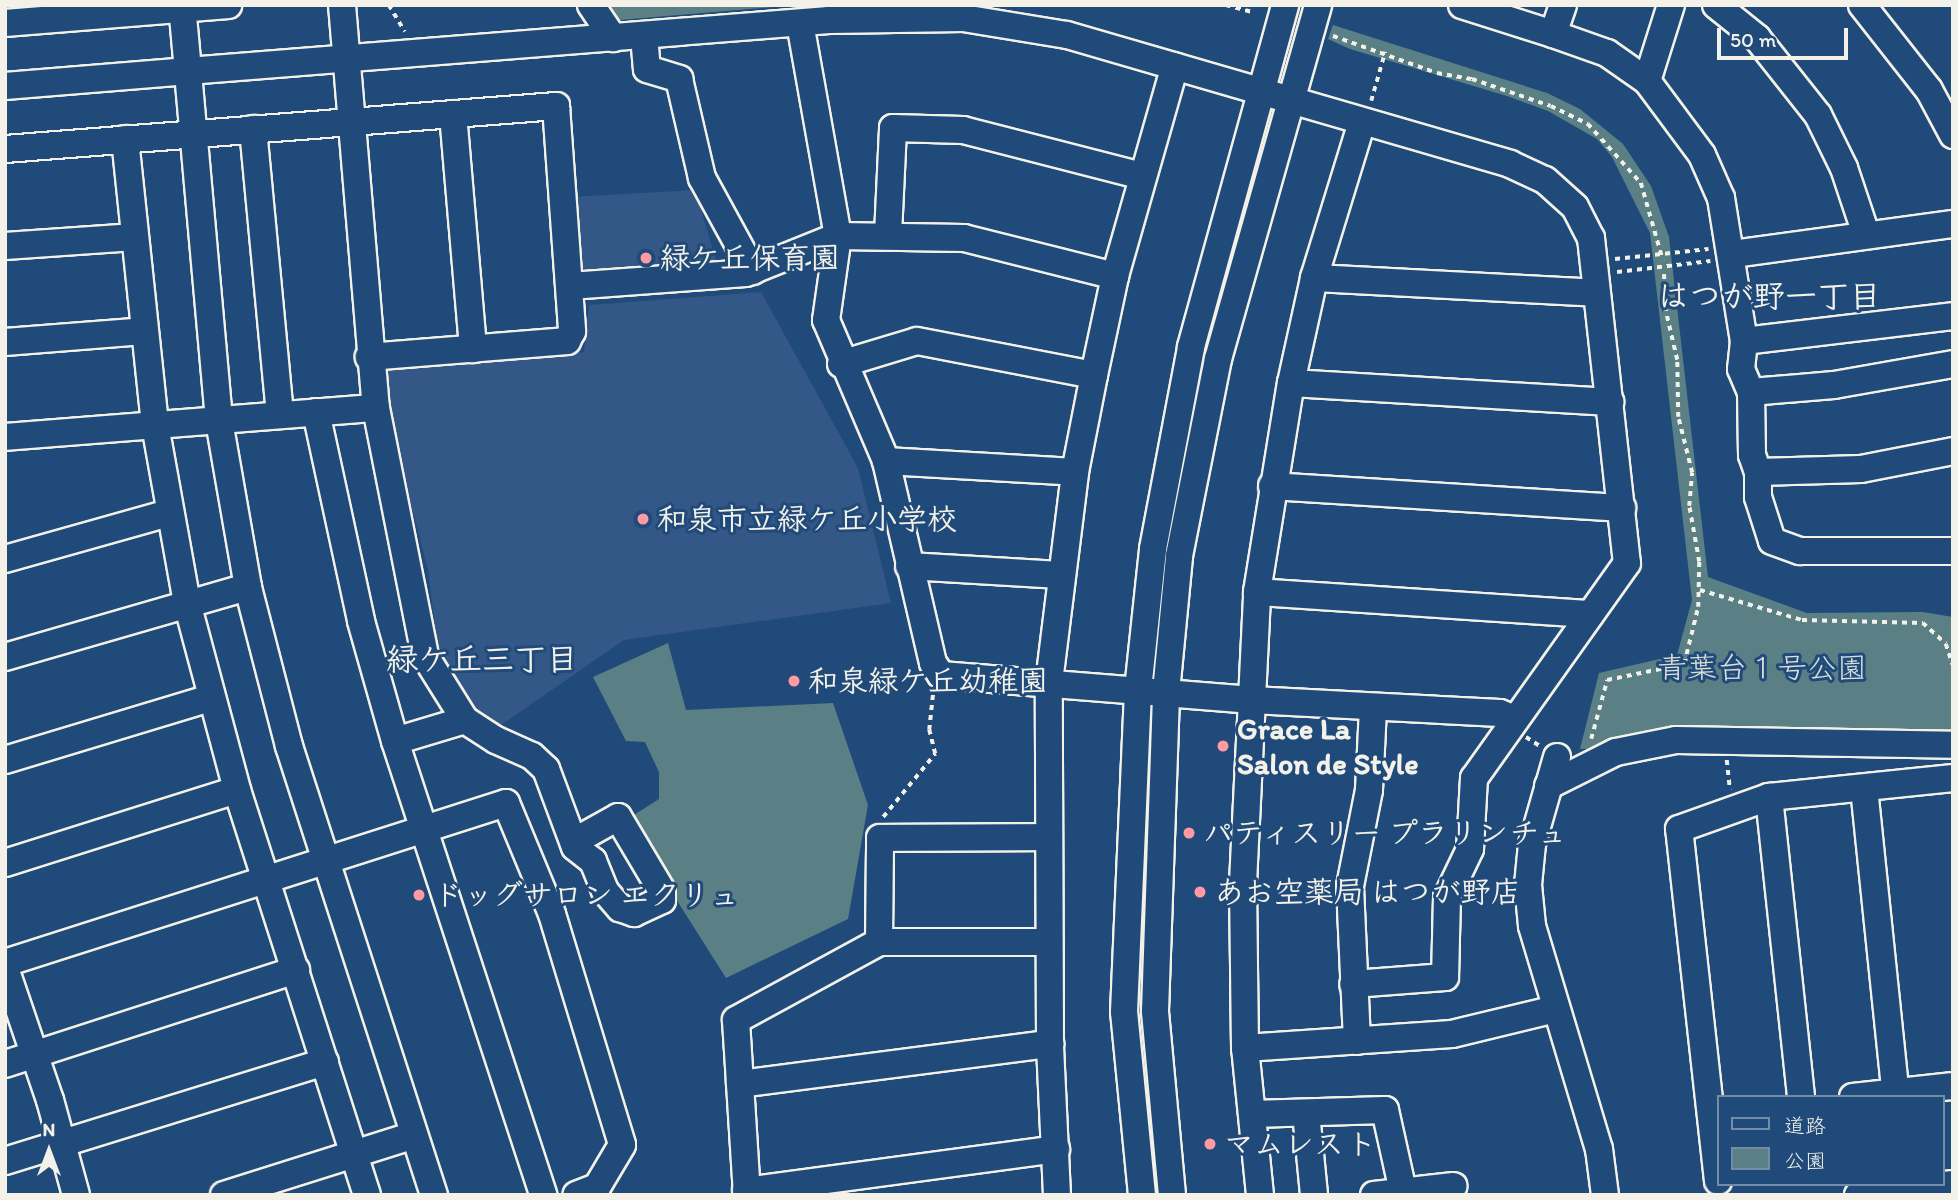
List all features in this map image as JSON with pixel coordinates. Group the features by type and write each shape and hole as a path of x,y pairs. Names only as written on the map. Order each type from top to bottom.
{"street":[{"path":"5,23 120,10 228,5"},
{"path":"342,5 369,357 376,408 425,656 465,720 496,740 532,756 546,769 573,842"},
{"path":"591,5 613,38"},
{"path":"1142,1195 1124,1012 1138,690 1153,549 1191,347 1284,5"},
{"path":"1172,1195 1155,1011 1166,692 1179,556 1218,359 1318,5"},
{"path":"1462,5 1607,53 1647,81 1703,155 1721,198 1726,251 1744,341 1741,369 1751,392 1752,455 1758,472 1758,497 1772,541 1800,551 1953,551"},
{"path":"1553,34 1563,5"},
{"path":"1647,81 1671,5"},
{"path":"1716,5 1757,38 1818,115 1844,168 1866,234"},
{"path":"1862,5 1929,90 1953,135"},
{"path":"182,7 219,420 248,587 289,746 434,1195"},
{"path":"5,86 892,16 992,21 1067,35 1175,66 1258,94 1365,116 1510,164 1545,180 1575,207 1591,238 1601,274 1610,402 1627,563 1474,778 1470,849 1447,897 1445,977 1353,984"},
{"path":"800,23 838,236 825,320 841,364 886,461 933,663 941,675 1252,700 1500,713 1513,722"},
{"path":"644,36 647,69 679,79 702,178 753,271"},
{"path":"1057,1195 1048,942 1049,682 1060,575 1074,472 1115,276 1175,66"},
{"path":"5,149 556,106 570,286 572,331 567,341 369,357"},
{"path":"453,114 473,349"},
{"path":"1260,1195 1245,1048 1243,883 1257,592 1272,486 1314,278 1365,116"},
{"path":"888,235 893,128 963,130 1142,176"},
{"path":"253,129 280,415"},
{"path":"125,139 155,425 187,603 237,790 367,1195"},
{"path":"1726,251 1953,224"},
{"path":"570,286 753,271 838,236 888,235 964,238 1115,276"},
{"path":"5,246 135,237"},
{"path":"1314,278 1601,274"},
{"path":"1744,341 1953,316"},
{"path":"5,342 144,331"},
{"path":"841,364 917,341 1094,374"},
{"path":"1751,392 1834,385 1953,364"},
{"path":"1291,383 1610,402"},
{"path":"5,437 376,408"},
{"path":"316,412 361,621 395,741 421,830 542,1195"},
{"path":"1758,472 1861,469 1953,452"},
{"path":"886,461 1074,472"},
{"path":"1272,486 1622,508"},
{"path":"5,559 169,513"},
{"path":"909,566 1060,575"},
{"path":"5,657 248,587"},
{"path":"1257,592 1590,614"},
{"path":"5,760 211,698"},
{"path":"1357,1041 1350,886 1369,790 1373,707"},
{"path":"395,741 465,720"},
{"path":"1548,786 1582,767 1639,745 1725,740 1953,745"},
{"path":"1557,757 1532,844 1528,885 1532,926 1599,1149 1605,1195"},
{"path":"1716,1147 1679,829 1769,797 1953,778"},
{"path":"1864,788 1896,1095 1953,1086"},
{"path":"5,863 237,790"},
{"path":"1769,797 1801,1095"},
{"path":"76,1195 62,1142 5,966 506,803 551,914 622,1145 597,1187 576,1195"},
{"path":"879,942 880,838 1049,836"},
{"path":"1048,942 879,942 736,1020 747,1193 1056,1149"},
{"path":"5,1064 296,971"},
{"path":"1245,1048 1452,1034 1555,1009"},
{"path":"740,1084 1050,1044"},
{"path":"5,1161 325,1062"},
{"path":"1252,1114 1385,1110 1403,1191"},
{"path":"1306,1113 1314,1195"},
{"path":"224,1195 414,1135"},
{"path":"1374,1195 1453,1185"},
{"path":"1858,1195 1933,1186"}],"path":[{"path":"389,5 409,41 411,54"},
{"path":"1226,5 1253,12"},
{"path":"1333,36 1352,46 1385,52 1437,73 1472,79 1551,106 1588,124 1641,183 1663,260"},
{"path":"1365,116 1385,52"},
{"path":"1601,274 1662,254 1726,251"},
{"path":"1601,274 1611,267 1611,272 1721,260 1720,255 1726,251"},
{"path":"1582,767 1607,680 1684,664 1700,590 1689,506 1692,473 1678,417 1676,360 1665,309 1664,273"},
{"path":"1700,590 1801,620 1923,623 1946,644 1953,665"},
{"path":"893,817 882,817 935,754 929,730 934,686 941,675"},
{"path":"1513,722 1557,757"},
{"path":"1725,740 1733,810"}],"shaded area":[{"path":"695,190 717,263 577,275 572,197"},
{"name":"和泉市立緑ケ丘小学校","path":"761,292 858,468 891,603 624,640 491,732 438,651 428,570 394,438 385,363 584,352 589,305"}],"green space":[{"path":"596,5 796,5 608,21"},
{"name":"青葉台１号公園","path":"1333,25 1547,93 1580,109 1623,144 1651,186 1669,237 1708,577 1807,613 1923,612 1953,617 1953,739 1580,749 1599,673 1677,655 1692,600 1650,233 1612,157 1597,139 1548,111 1507,96 1350,49 1328,39"},
{"path":"668,643 686,710 833,703 868,805 848,919 726,978 626,820 659,799 659,772 645,742 626,741 593,677"}],"place":[{"name":"緑ケ丘保育園","path":"646,258"},
{"name":"和泉市立緑ケ丘小学校","path":"643,519"},
{"name":"和泉緑ケ丘幼稚園","path":"794,681"},
{"name":"Grace La Salon de Style","path":"1223,746"},
{"name":"パティスリー プラリンチュ","path":"1189,833"},
{"name":"あお空薬局 はつが野店","path":"1200,892"},
{"name":"ドッグサロン エクリュ","path":"419,895"},
{"name":"マムレスト","path":"1210,1144"}],"district":[{"name":"はつが野一丁目","path":"1769,296"},
{"name":"緑ケ丘三丁目","path":"482,659"}]}
